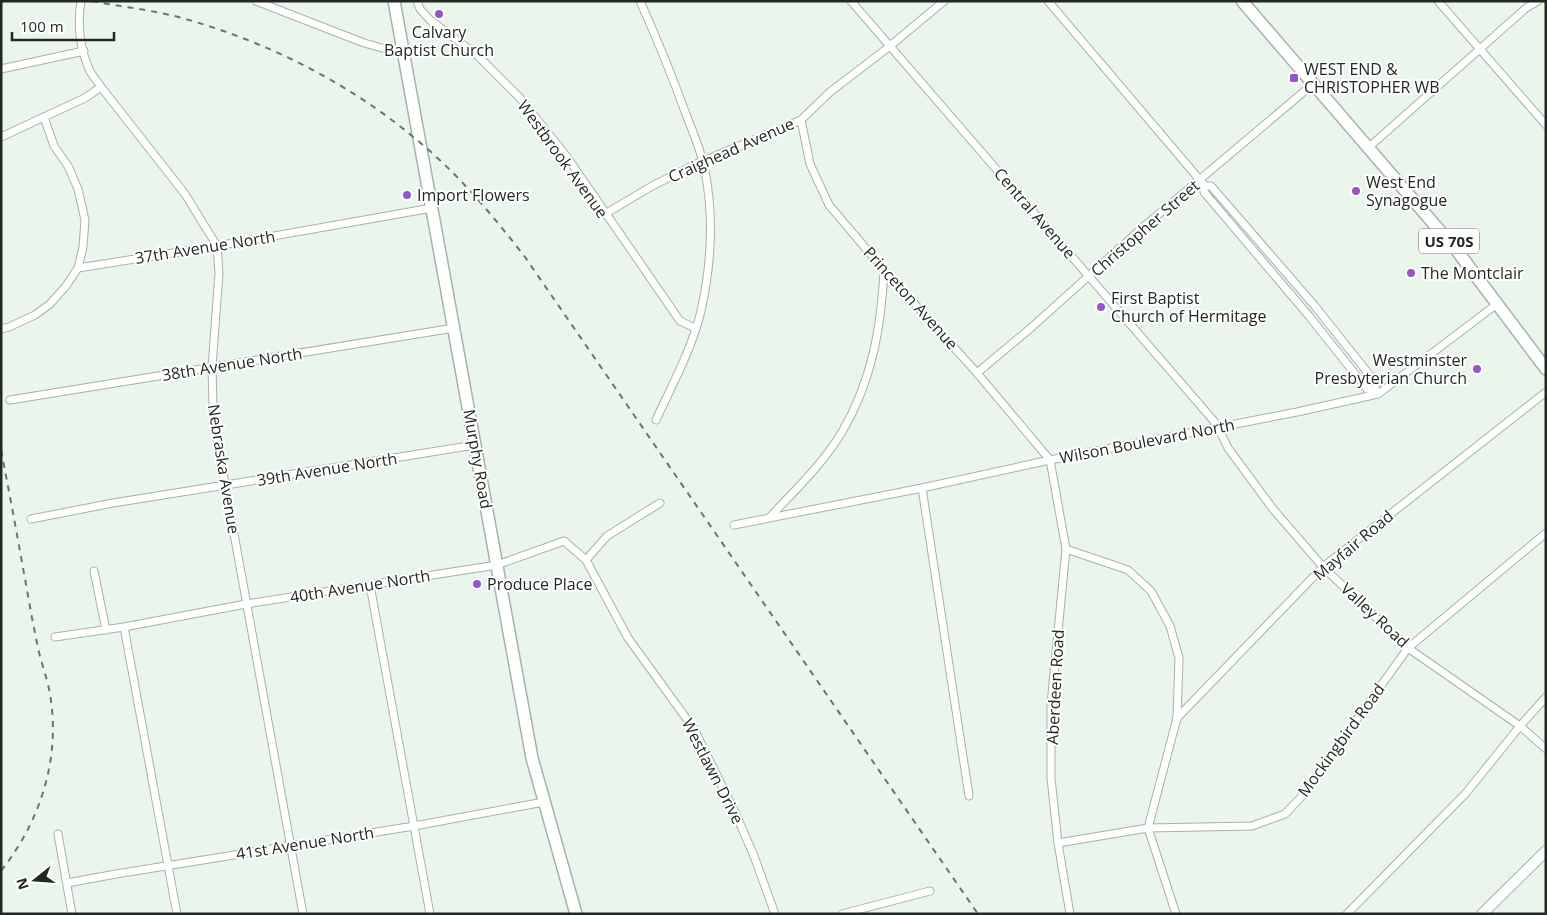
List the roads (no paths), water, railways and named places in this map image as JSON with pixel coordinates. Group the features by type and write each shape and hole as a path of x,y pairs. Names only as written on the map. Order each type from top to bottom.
{"main road":[{"name":"Murphy Road","path":"394,1 532,758 576,914"},
{"name":"US 70S","path":"1242,1 1458,252 1544,363"}],"street":[{"name":"Nebraska Avenue","path":"81,1 78,22 91,72 185,194 217,246 219,274 212,367 215,429 303,914"},
{"path":"256,1 364,44 404,54"},
{"name":"Westbrook Avenue","path":"417,1 430,20 476,54 520,98 566,157 680,321 696,328"},
{"path":"640,1 675,84 703,161 708,186 711,226 709,264 696,328 689,348 656,420"},
{"name":"Central Avenue","path":"851,1 1218,426"},
{"name":"Craighead Avenue","path":"605,214 652,186 703,161 801,120 830,92 944,1"},
{"path":"1048,1 1203,183 1211,186 1314,305 1376,383 1376,392"},
{"path":"1438,1 1546,125"},
{"path":"1368,148 1526,8 1538,1"},
{"path":"1,69 84,51"},
{"name":"Christopher Street","path":"977,373 1141,230 1203,183 1313,84"},
{"path":"1,137 85,98 101,87"},
{"path":"1,329 35,315 50,304 66,286 78,268 86,220 75,179 54,146 44,118"},
{"name":"Princeton Avenue","path":"801,120 810,164 829,205 884,270 977,373 1050,460"},
{"name":"37th Avenue North","path":"78,268 217,246 432,208"},
{"path":"770,518 816,468 841,433 857,401 870,371 876,345 882,307 884,270"},
{"name":"Wilson Boulevard North","path":"734,525 1218,426 1297,412 1376,392 1498,304"},
{"name":"38th Avenue North","path":"10,400 454,328"},
{"name":"Mayfair Road","path":"1177,718 1323,567 1546,392"},
{"name":"Valley Road","path":"1218,426 1228,448 1267,502 1323,567 1408,648 1520,726 1546,749"},
{"name":"39th Avenue North","path":"31,520 113,503 475,445"},
{"name":"Aberdeen Road","path":"1050,460 1066,549 1051,704 1051,778 1058,843 1070,914"},
{"path":"922,488 969,796"},
{"path":"586,560 607,536 660,503"},
{"name":"Mockingbird Road","path":"1058,843 1148,828 1252,826 1285,814 1307,791 1408,648 1546,533"},
{"name":"40th Avenue North","path":"106,630 246,604 497,564 564,541 586,560"},
{"path":"1066,549 1128,570 1151,591 1170,626 1180,658 1177,718 1148,828 1176,914"},
{"name":"Westlawn Drive","path":"586,560 628,638 694,729 734,810 754,856 775,914"},
{"path":"56,637 106,630 94,570"},
{"path":"370,584 430,914"},
{"path":"124,627 177,914"},
{"path":"1346,914 1466,793 1546,697"},
{"name":"41st Avenue North","path":"66,883 414,826 544,802"},
{"path":"58,834 72,914"},
{"path":"1482,914 1546,850"},
{"path":"842,914 930,892"}],"railway":[{"path":"92,1 182,18 258,44 295,61 365,101 429,150 458,178 525,257 978,914"},
{"path":"1,450 38,648 49,689 53,738 45,785 38,808 28,830 1,871"}],"place":[{"name":"Calvary Baptist Church","path":"439,14"},
{"name":"WEST END & CHRISTOPHER WB","path":"1294,78"},
{"name":"West End Synagogue","path":"1356,191"},
{"name":"Import Flowers","path":"407,195"},
{"name":"The Montclair","path":"1411,273"},
{"name":"First Baptist Church of Hermitage","path":"1101,307"},
{"name":"Westminster Presbyterian Church","path":"1477,369"},
{"name":"Produce Place","path":"477,584"}]}
